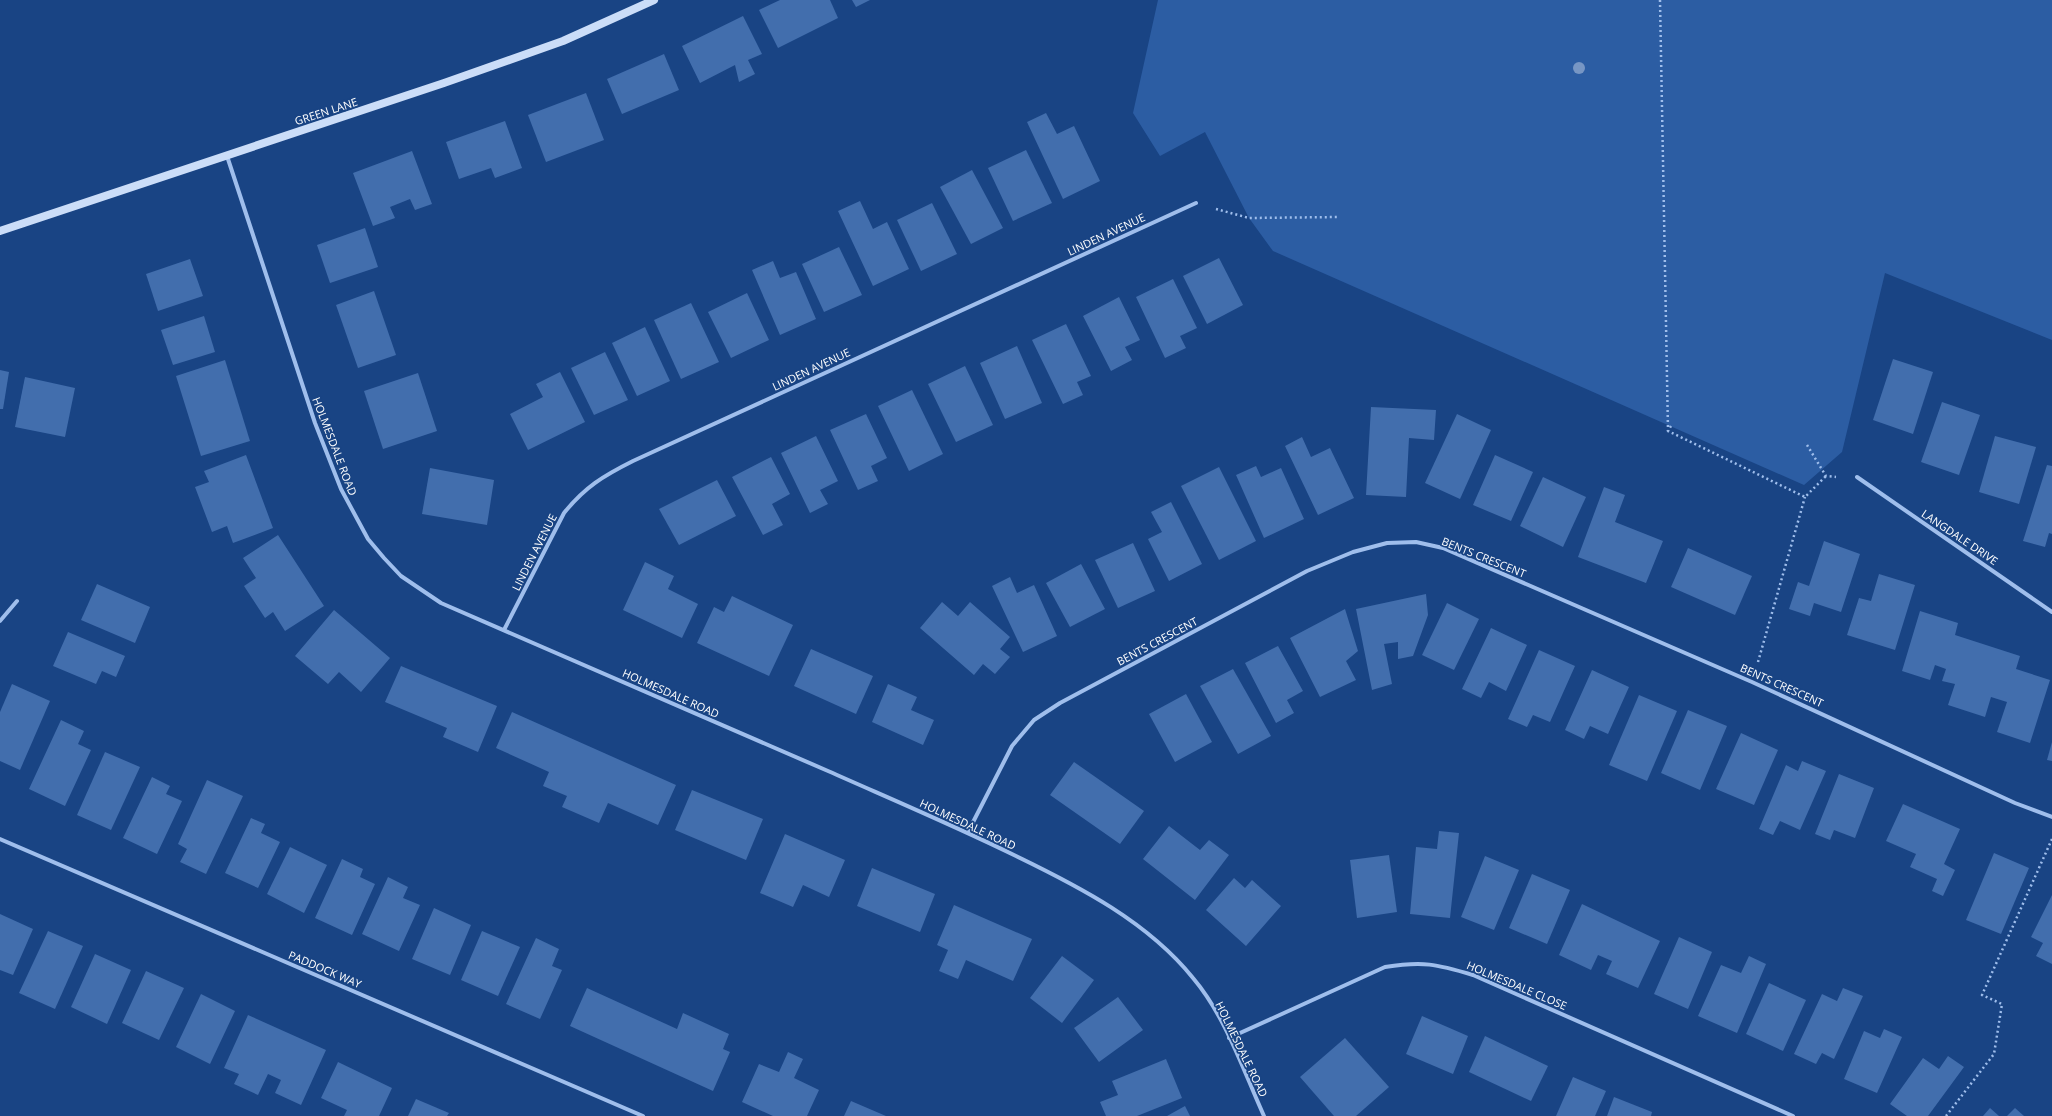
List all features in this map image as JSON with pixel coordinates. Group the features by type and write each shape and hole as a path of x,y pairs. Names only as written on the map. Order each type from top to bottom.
{"main road":[{"name":"GREEN LANE","path":"0,231 444,83 563,41 654,0"}],"street":[{"name":"HOLMESDALE ROAD","path":"227,156 315,423 341,489 368,539 401,576 441,603 968,832 1058,876 1096,898 1132,921 1167,950 1193,978 1213,1006 1264,1116"},
{"name":"LINDEN AVENUE","path":"504,630 564,513 576,498 599,478 633,460 1196,203"},
{"name":"LANGDALE DRIVE","path":"1857,477 2052,612"},
{"name":"BENTS CRESCENT","path":"968,832 1012,746 1034,720 1060,703 1307,571 1353,552 1388,543 1416,542 1443,548 1752,682 2008,800 2052,817"},
{"path":"0,620 17,601"},
{"name":"PADDOCK WAY","path":"0,839 643,1116"},
{"name":"HOLMESDALE CLOSE","path":"1229,1038 1385,967 1412,962 1437,964 1473,975 1793,1116"}],"path":[{"path":"1660,0 1668,431"},
{"path":"1196,203 1249,218 1338,217"},
{"path":"1668,431 1671,426"},
{"path":"1668,431 1805,497"},
{"path":"1807,445 1826,476"},
{"path":"1752,682 1805,497 1826,476 1857,477"},
{"path":"1946,1116 1994,1054 2002,1004 1982,995 2052,839"}],"shaded area":[{"path":"1158,0 2052,0 2052,340 1885,273 1842,452 1804,485 1273,251 1249,218 1205,132 1160,156 1133,113"}],"building":[{"path":"780,0 830,0 838,18 778,48 759,10"},
{"path":"852,0 870,0 856,7"},
{"path":"743,16 762,54 748,60 755,74 739,82 735,65 700,83 682,46"},
{"path":"664,54 679,90 622,114 607,79"},
{"path":"586,93 604,140 546,162 528,115"},
{"path":"1046,113 1057,134 1074,126 1100,181 1063,199 1027,122"},
{"path":"505,121 522,168 495,178 491,168 459,179 446,142"},
{"path":"1026,150 1052,203 1013,221 988,168"},
{"path":"412,151 432,204 415,210 410,199 390,207 395,218 373,226 353,173"},
{"path":"972,170 1003,228 971,244 940,187"},
{"path":"860,201 873,229 887,222 909,269 873,286 838,211"},
{"path":"932,203 957,254 921,271 897,220"},
{"path":"365,228 378,267 330,283 317,245"},
{"path":"839,247 862,295 824,312 802,264"},
{"path":"1219,258 1243,305 1207,324 1183,276"},
{"path":"190,259 203,296 158,311 146,274"},
{"path":"773,261 780,278 796,272 816,319 780,335 752,270"},
{"path":"1173,279 1197,328 1180,336 1186,348 1165,358 1136,297"},
{"path":"374,291 396,355 358,368 336,305"},
{"path":"747,293 769,340 731,358 708,312"},
{"path":"1119,297 1140,340 1125,347 1132,360 1111,371 1083,316"},
{"path":"691,303 719,362 681,379 654,320"},
{"path":"204,316 215,352 173,365 161,330"},
{"path":"1066,324 1091,376 1077,382 1083,395 1063,404 1032,340"},
{"path":"645,327 670,381 637,396 612,343"},
{"path":"1017,346 1042,403 1005,419 980,363"},
{"path":"605,352 628,400 594,415 571,368"},
{"path":"1893,359 1933,372 1913,434 1873,420"},
{"path":"225,360 250,441 201,456 176,376"},
{"path":"965,366 993,425 956,442 928,384"},
{"path":"0,370 9,372 3,409 0,409"},
{"path":"560,372 585,422 528,450 510,414 543,397 536,384"},
{"path":"418,373 437,431 383,449 364,391"},
{"path":"25,377 75,388 65,437 15,427"},
{"path":"912,390 943,454 909,471 878,406"},
{"path":"1942,402 1980,415 1959,475 1921,462"},
{"path":"1371,407 1436,410 1434,440 1409,438 1406,497 1366,495"},
{"path":"866,414 887,458 871,466 878,481 858,490 830,430"},
{"path":"1457,414 1491,430 1460,499 1425,483"},
{"path":"816,436 838,481 820,490 828,504 810,513 781,453"},
{"path":"1995,436 2036,447 2019,504 1979,492"},
{"path":"1302,437 1311,457 1330,448 1354,498 1318,515 1285,446"},
{"path":"246,455 273,528 233,543 227,526 212,532 195,487 209,482 204,471"},
{"path":"1495,455 1533,472 1511,521 1473,505"},
{"path":"771,457 790,494 772,504 783,525 763,535 732,477"},
{"path":"2047,465 2052,466 2052,534 2049,533 2045,547 2023,541"},
{"path":"1256,466 1261,477 1281,468 1304,519 1264,538 1236,475"},
{"path":"1219,467 1256,541 1219,560 1181,486"},
{"path":"430,468 494,480 487,525 422,514"},
{"path":"1543,477 1586,497 1563,547 1520,526"},
{"path":"717,480 736,516 679,545 659,509"},
{"path":"1604,487 1625,495 1615,522 1663,541 1646,583 1578,557"},
{"path":"1171,502 1202,564 1169,581 1148,539 1162,532 1151,512"},
{"path":"278,535 324,606 285,631 273,612 265,618 244,586 256,578 243,558"},
{"path":"1824,541 1860,554 1841,612 1814,603 1810,616 1789,609 1798,582 1809,586"},
{"path":"1133,543 1155,591 1118,608 1095,560"},
{"path":"1688,548 1752,576 1735,615 1671,587"},
{"path":"645,562 674,576 668,589 698,604 682,638 623,610"},
{"path":"1081,564 1105,609 1070,627 1046,583"},
{"path":"1879,574 1915,585 1895,650 1847,635 1859,598 1871,601"},
{"path":"1010,577 1017,593 1034,585 1057,636 1023,652 992,586"},
{"path":"97,584 150,607 135,643 81,620"},
{"path":"1426,594 1428,615 1413,656 1398,659 1398,642 1384,644 1392,684 1372,690 1356,609"},
{"path":"732,596 793,625 769,676 697,643 714,607 724,612"},
{"path":"942,602 958,616 970,602 1010,637 1000,649 1010,657 995,674 983,664 974,675 920,628"},
{"path":"1447,603 1479,619 1454,670 1422,655"},
{"path":"1345,609 1358,651 1346,661 1356,680 1320,697 1290,638"},
{"path":"334,610 390,658 361,692 339,672 328,684 295,656"},
{"path":"1920,611 1958,623 1955,635 2020,656 2016,669 2050,680 2030,743 1997,732 2007,702 1991,697 1985,717 1948,705 1955,684 1942,681 1946,669 1935,665 1930,680 1902,671"},
{"path":"1491,628 1527,645 1506,691 1489,682 1481,698 1462,689"},
{"path":"68,632 125,656 116,677 102,671 96,684 53,666"},
{"path":"1278,646 1303,691 1287,700 1294,713 1276,723 1245,663"},
{"path":"811,649 873,676 856,714 794,686"},
{"path":"1539,650 1575,666 1550,722 1533,715 1527,727 1508,719"},
{"path":"401,666 497,706 478,752 443,737 447,728 385,702"},
{"path":"1233,669 1271,736 1238,754 1200,686"},
{"path":"1592,670 1629,687 1608,734 1590,726 1584,739 1565,730"},
{"path":"12,684 50,701 20,770 0,761 0,712"},
{"path":"888,684 917,697 911,710 934,720 923,745 872,722"},
{"path":"1186,694 1212,742 1175,762 1149,714"},
{"path":"1639,695 1677,711 1647,781 1609,765"},
{"path":"1688,710 1727,726 1700,790 1661,773"},
{"path":"512,712 676,785 658,825 608,803 599,823 562,807 567,796 543,786 549,772 496,748"},
{"path":"61,720 84,731 78,744 91,750 65,806 29,789"},
{"path":"1741,733 1778,750 1754,805 1716,789"},
{"path":"2052,742 2052,761 2047,760"},
{"path":"105,752 140,767 111,830 77,815"},
{"path":"1802,761 1826,771 1800,830 1780,821 1773,835 1759,829 1786,765 1798,771"},
{"path":"1074,762 1144,811 1120,844 1050,795"},
{"path":"1839,774 1874,788 1855,838 1834,830 1830,840 1815,834"},
{"path":"152,777 170,786 166,794 182,801 157,854 123,838"},
{"path":"207,780 243,796 206,874 180,862 187,849 178,844"},
{"path":"692,790 763,819 746,860 675,830"},
{"path":"1903,804 1960,829 1944,864 1955,870 1943,896 1932,891 1937,879 1910,867 1916,854 1886,841"},
{"path":"251,818 265,824 261,833 280,842 258,888 225,873"},
{"path":"1169,826 1200,850 1209,840 1229,855 1195,900 1143,859"},
{"path":"1439,831 1459,833 1450,918 1410,914 1416,847 1437,849"},
{"path":"785,834 845,860 829,897 803,885 793,907 760,893"},
{"path":"290,847 327,865 304,913 267,894"},
{"path":"1994,853 2029,868 2001,934 1966,920"},
{"path":"1389,855 1397,912 1357,918 1350,860"},
{"path":"1485,856 1519,870 1494,930 1461,917"},
{"path":"342,859 363,869 360,877 375,884 352,935 315,918"},
{"path":"872,868 935,894 920,932 857,906"},
{"path":"1532,874 1570,890 1547,944 1509,928"},
{"path":"388,877 408,887 403,898 420,905 399,951 362,934"},
{"path":"1234,878 1245,888 1252,880 1281,906 1246,946 1206,910"},
{"path":"2052,895 2052,964 2036,956 2043,943 2031,937"},
{"path":"1582,904 1660,941 1638,988 1606,974 1612,961 1598,955 1591,970 1559,955"},
{"path":"954,905 1032,939 1013,981 966,960 958,979 939,971 948,950 937,945"},
{"path":"434,908 471,925 450,975 412,959"},
{"path":"0,914 33,929 13,975 0,970"},
{"path":"48,931 83,946 55,1009 19,993"},
{"path":"482,931 520,947 498,996 461,980"},
{"path":"1679,937 1712,952 1688,1009 1654,994"},
{"path":"536,938 559,949 552,966 562,970 540,1019 506,1004"},
{"path":"95,954 131,970 107,1024 71,1007"},
{"path":"1062,956 1094,980 1062,1023 1030,998"},
{"path":"1749,956 1766,964 1737,1033 1698,1016 1721,965 1741,973"},
{"path":"146,971 184,988 159,1040 122,1023"},
{"path":"1769,983 1806,1000 1783,1051 1746,1034"},
{"path":"587,988 677,1029 683,1013 729,1034 723,1049 730,1052 713,1091 570,1026"},
{"path":"1843,988 1863,996 1834,1059 1822,1053 1816,1064 1794,1054 1822,994 1837,1001"},
{"path":"201,994 235,1011 210,1064 176,1047"},
{"path":"1118,997 1143,1030 1099,1062 1074,1028"},
{"path":"248,1015 326,1050 301,1105 275,1093 281,1080 268,1074 258,1095 234,1084 239,1074 224,1068"},
{"path":"1422,1016 1468,1036 1453,1074 1406,1054"},
{"path":"1884,1029 1902,1037 1877,1093 1844,1079 1864,1031 1880,1038"},
{"path":"1485,1036 1548,1066 1531,1101 1469,1072"},
{"path":"1345,1038 1389,1087 1356,1116 1334,1116 1300,1077"},
{"path":"788,1052 803,1059 794,1078 819,1090 807,1116 773,1116 742,1102 759,1064 779,1072"},
{"path":"1948,1056 1964,1067 1928,1116 1907,1116 1890,1104 1923,1058 1939,1069"},
{"path":"1166,1059 1182,1098 1137,1116 1106,1116 1100,1102 1118,1095 1112,1081"},
{"path":"338,1062 392,1088 379,1116 344,1116 347,1110 321,1098"},
{"path":"1573,1077 1606,1091 1595,1116 1556,1116"},
{"path":"1614,1097 1652,1112 1651,1116 1607,1116"},
{"path":"416,1099 449,1113 447,1116 408,1116"},
{"path":"851,1101 886,1116 844,1116"},
{"path":"1185,1106 1190,1116 1167,1116"},
{"path":"1990,1108 1999,1116 1983,1116"},
{"path":"2015,1108 2024,1116 2007,1116"}]}
